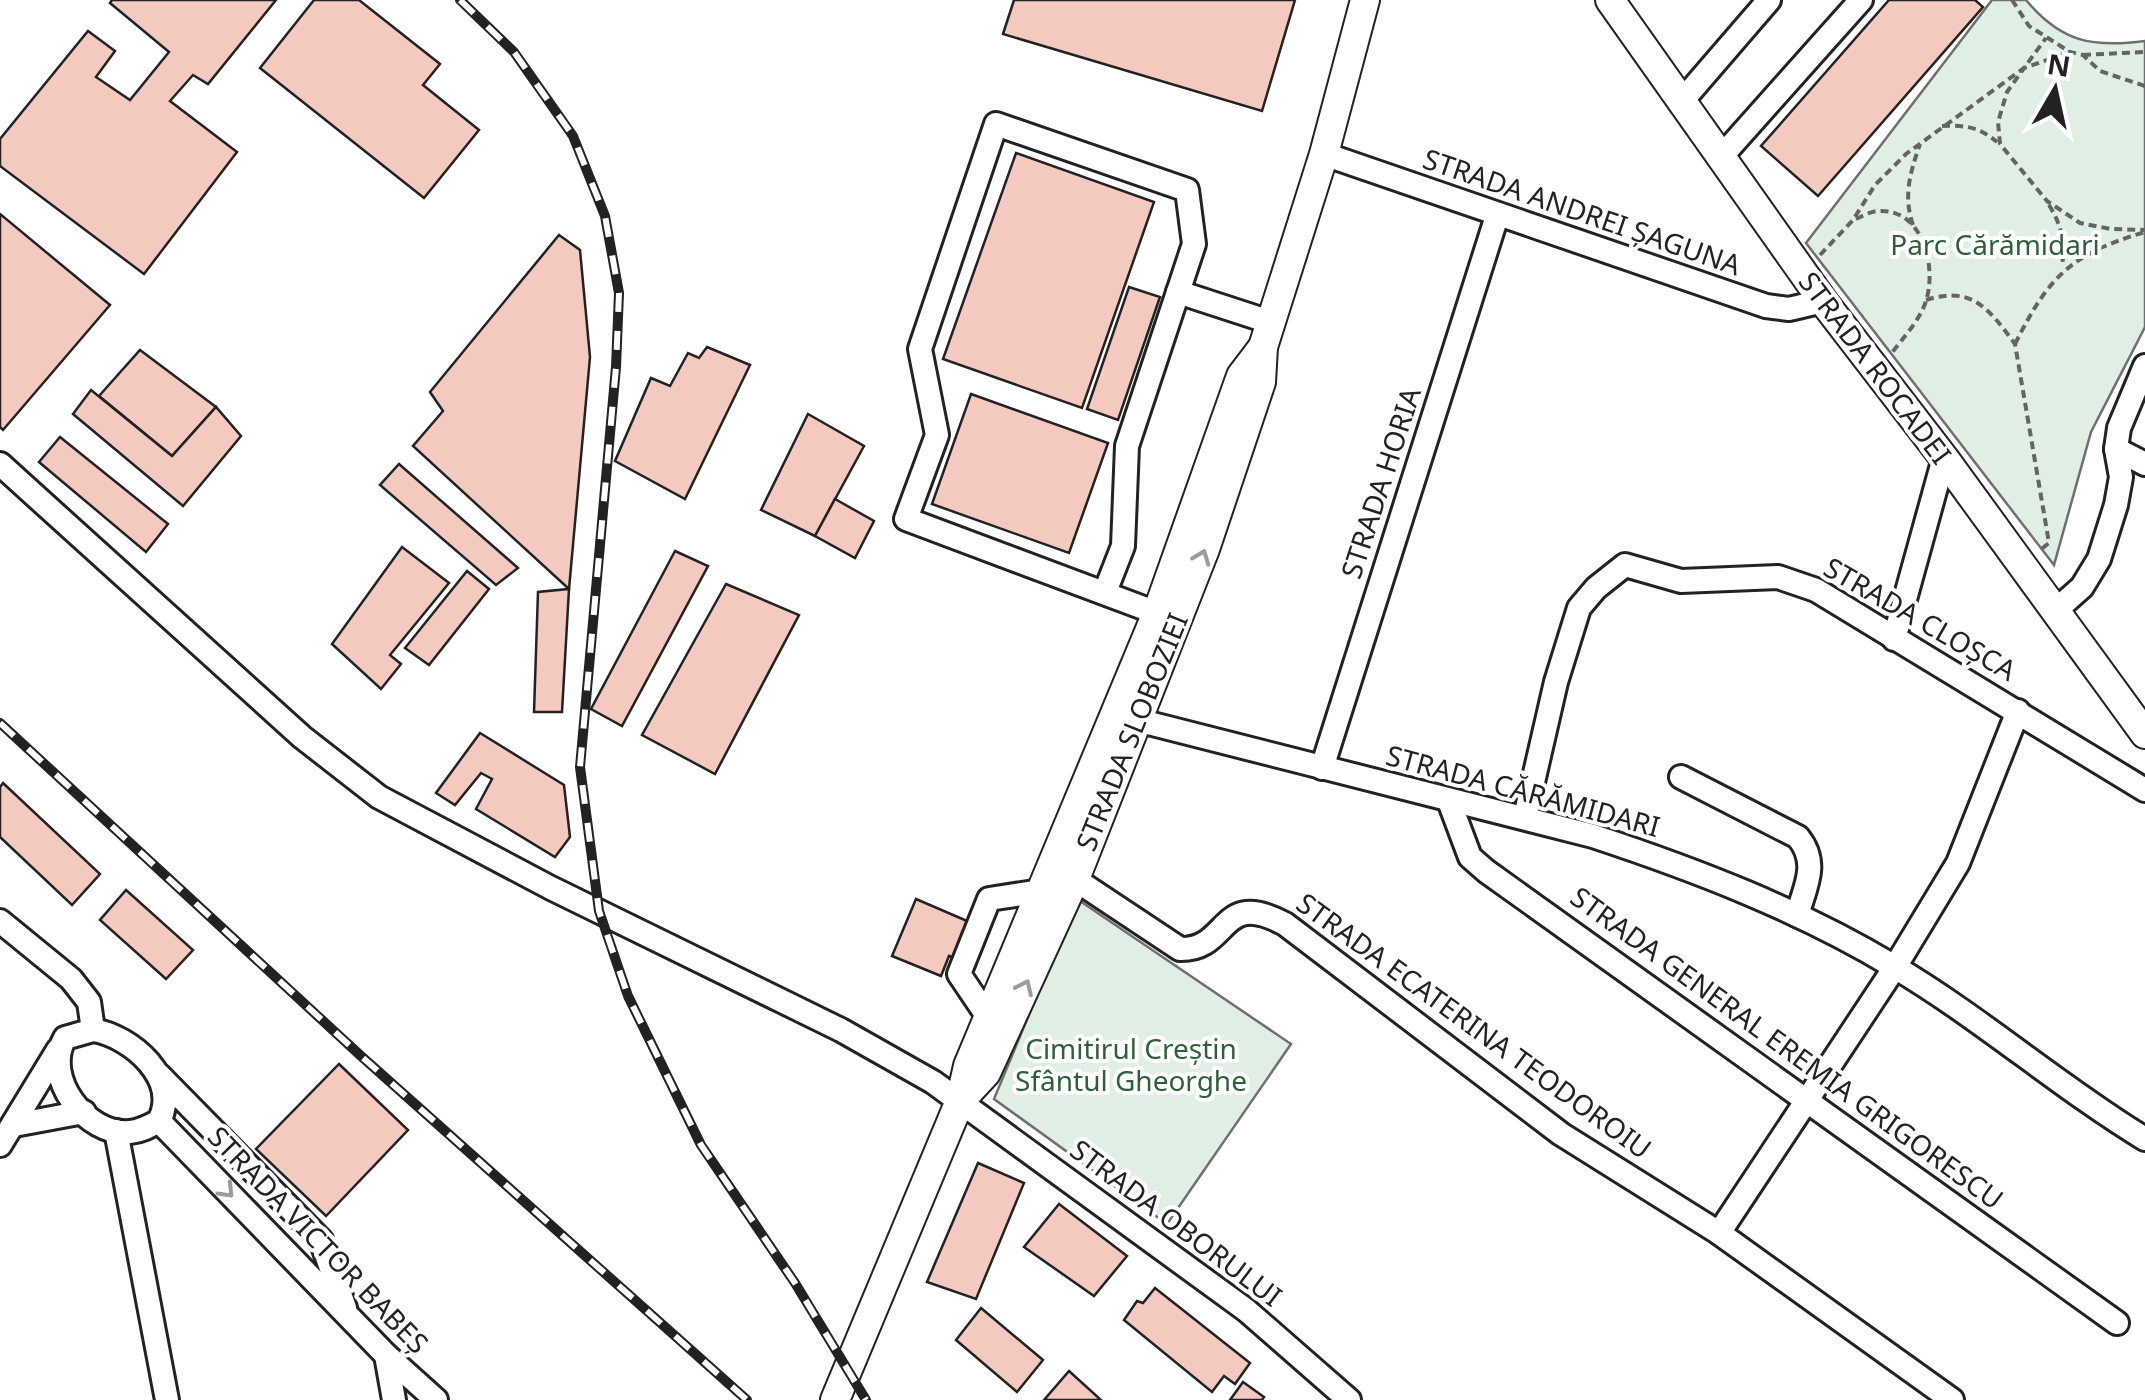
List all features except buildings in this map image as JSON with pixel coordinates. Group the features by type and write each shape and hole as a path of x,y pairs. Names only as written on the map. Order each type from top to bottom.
{"main road":[{"name":"STRADA SLOBOZIEI","path":"836,1400 960,1101 968,1066 988,1017 1055,880 1204,550 1261,382 1267,335 1324,154 1365,0"},
{"name":"STRADA ROCADEI","path":"1610,0 1803,274 1944,458 2145,734"},
{"name":"STRADA SLOBOZIEI","path":"1127,718 1157,613 1241,376 1267,335"},
{"name":"STRADA SLOBOZIEI","path":"960,1101 986,1073 1055,880"}],"street":[{"path":"1682,102 1769,0"},
{"path":"1721,157 1862,0"},
{"path":"1104,592 1123,546 1127,446 1194,244 1187,190 996,124 920,349 937,436 906,518 1157,613"},
{"name":"STRADA ANDREI ȘAGUNA","path":"1324,154 1766,306 1789,309 1823,301"},
{"name":"STRADA HORIA","path":"1322,768 1497,216"},
{"path":"1178,292 1267,335"},
{"path":"2055,611 2082,587 2099,559 2116,505 2119,428 2145,366"},
{"path":"2116,448 2145,464"},
{"path":"1894,639 1944,458"},
{"name":"STRADA OBORULUI","path":"0,464 302,737 379,797 552,888 840,1030 960,1101 1246,1310 1349,1400"},
{"name":"STRADA CLOȘCA","path":"1524,817 1556,682 1579,608 1618,567 1632,565 1681,582 1778,577 1816,590 2145,790"},
{"path":"1718,1233 1895,967 1958,863 2018,711"},
{"name":"STRADA CĂRĂMIDARI","path":"1127,718 1524,817 1657,857 1797,914 1895,967 2145,1138"},
{"path":"1681,777 1798,838 1809,851 1808,877 1797,914"},
{"name":"STRADA GENERAL EREMIA GRIGORESCU","path":"1449,801 1470,857 1486,871 2117,1324"},
{"path":"988,1017 958,974 989,899 1055,880"},
{"name":"STRADA ECATERINA TEODOROIU","path":"1055,880 1180,949 1194,949 1241,913 1256,911 1270,916 1561,1134 1718,1233 1952,1400"},
{"path":"0,921 71,979 89,1002 93,1030"},
{"path":"0,1146 65,1038 93,1030 110,1033 154,1070 320,1240 348,1316"},
{"path":"58,1050 58,1066 70,1099 116,1131 131,1132 160,1121 165,1096 154,1070"},
{"path":"14,1126 84,1112"},
{"name":"STRADA VICTOR BABEȘ","path":"160,1121 386,1355 436,1400"},
{"path":"116,1131 167,1400"},
{"path":"386,1355 394,1400"}],"path":[{"path":"2012,0 2029,26 2070,52 2145,52"},
{"path":"2000,144 1998,122 2006,92 2046,38"},
{"path":"1803,274 1853,220 1875,185 1920,144 2024,68 2070,52"},
{"path":"2084,55 2100,72 2145,86"},
{"path":"1942,126 1966,125 1984,131 2000,144 2047,201 2060,224 2065,247 2062,269"},
{"path":"1877,374 1926,300 1930,270 1926,244 1913,226 1907,206 1908,178 1920,144"},
{"path":"2047,201 2080,223 2145,231"},
{"path":"1853,220 1877,210 1894,214 1913,226"},
{"path":"2015,344 2032,311 2062,269 2104,244 2145,231"},
{"path":"1926,300 1948,293 1970,297 1996,318 2015,344 2049,543 2021,567"}],"green space":[{"name":"Parc Cărămidari","path":"1992,0 2026,0 2052,25 2079,39 2109,43 2145,41 2145,327 2091,432 2054,565 1806,243"},
{"name":"Cimitirul Creștin Sfântul Gheorghe","path":"1077,899 1291,1044 1167,1224 994,1099"}],"railway":[{"path":"460,0 514,52 573,136 605,216 619,293 616,367 580,767 599,911 628,996 701,1145 795,1283 866,1400"},
{"path":"0,723 361,1056 747,1400"}]}
